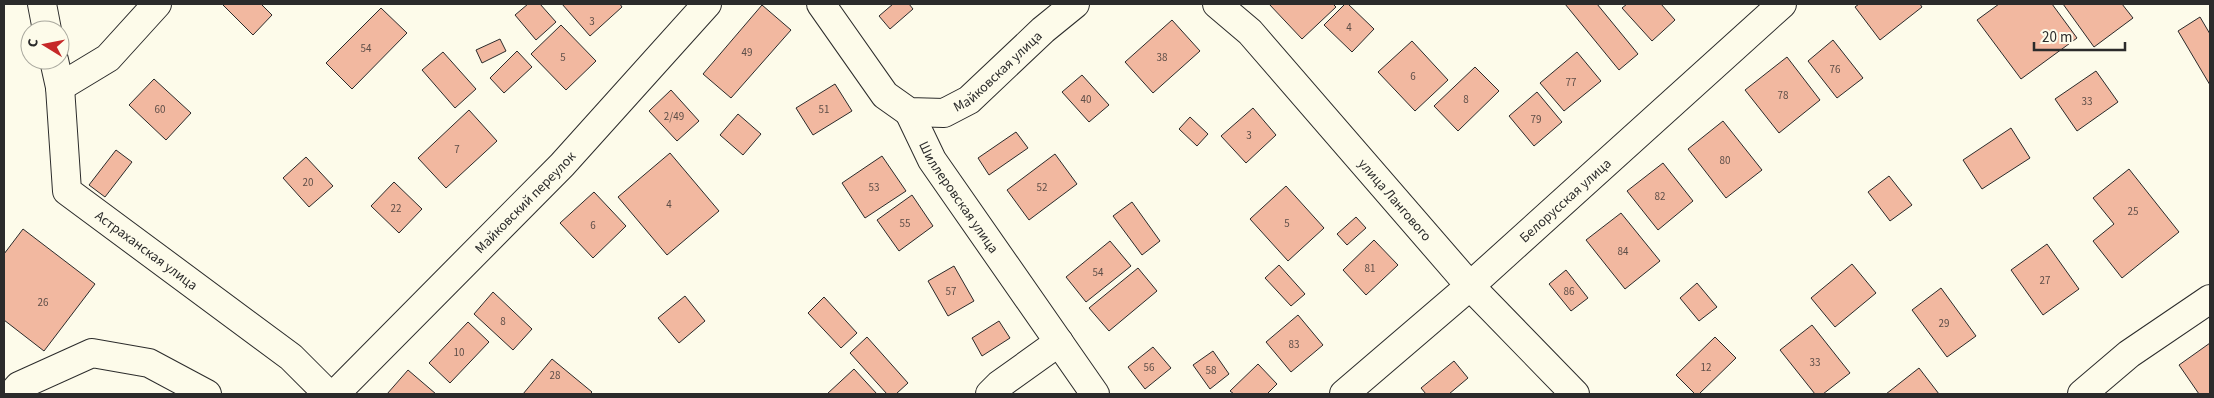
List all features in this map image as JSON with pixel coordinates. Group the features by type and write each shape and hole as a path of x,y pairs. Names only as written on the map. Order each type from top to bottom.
{"street":[{"path":"42,4 45,20"},
{"path":"60,87 108,58 157,4"},
{"name":"Майковский переулок","path":"335,394 562,165 707,4"},
{"name":"Шиллеровская улица","path":"821,4 885,95 909,112 932,160 1095,394"},
{"name":"Майковская улица","path":"909,112 944,113 969,100 1043,30 1075,4"},
{"name":"улица Лангового","path":"1217,4 1250,32 1470,286 1575,394"},
{"name":"Белорусская улица","path":"1344,394 1470,286 1782,4"},
{"name":"Астраханская улица","path":"56,70 60,87 67,191 290,357 328,394"},
{"path":"2082,394 2128,354 2210,299"},
{"path":"990,394 999,385 1059,342"},
{"path":"12,394 19,386 92,353 149,363 207,394"}],"building":[{"path":"222,4 261,4 272,15 253,35"},
{"path":"528,4 540,4 556,22 536,40 515,15"},
{"path":"562,4 620,4 622,7 590,36"},
{"path":"893,4 909,4 913,9 890,29 879,16"},
{"path":"1269,4 1333,4 1336,7 1302,39"},
{"path":"1345,4 1348,4 1374,29 1352,52 1324,25"},
{"path":"1565,4 1597,4 1638,54 1619,70"},
{"path":"1627,4 1661,4 1675,20 1652,41 1622,8"},
{"path":"1859,4 1920,4 1922,7 1880,40 1855,7"},
{"path":"1999,4 2052,4 2077,38 2021,79 1977,20"},
{"path":"2063,4 2122,4 2133,18 2094,47"},
{"path":"762,5 791,30 731,98 703,74"},
{"path":"381,8 407,33 352,89 326,63"},
{"path":"2200,17 2210,34 2210,85 2178,31"},
{"path":"1172,20 1200,51 1153,93 1125,62"},
{"path":"561,25 596,61 566,90 531,54"},
{"path":"500,39 506,51 482,63 476,50"},
{"path":"1833,40 1863,78 1837,98 1808,61"},
{"path":"1412,41 1448,80 1415,111 1378,72"},
{"path":"517,51 532,67 504,93 490,78"},
{"path":"443,52 476,89 455,108 422,70"},
{"path":"1577,52 1601,81 1564,111 1540,83"},
{"path":"1787,57 1820,100 1779,133 1745,90"},
{"path":"1475,67 1499,91 1458,131 1434,106"},
{"path":"2096,71 2118,102 2077,131 2055,99"},
{"path":"1082,75 1109,105 1089,122 1062,92"},
{"path":"154,79 191,113 166,140 129,105"},
{"path":"835,84 852,111 813,135 796,108"},
{"path":"671,90 699,121 677,141 649,111"},
{"path":"1537,92 1562,122 1534,146 1509,116"},
{"path":"1253,108 1276,135 1246,163 1221,136"},
{"path":"469,110 497,141 446,188 418,158"},
{"path":"738,114 761,134 743,155 720,135"},
{"path":"1190,117 1208,134 1197,146 1179,129"},
{"path":"1723,121 1762,170 1726,198 1688,149"},
{"path":"2011,128 2030,158 1982,189 1963,160"},
{"path":"1016,132 1028,148 989,175 978,158"},
{"path":"116,150 132,162 105,197 89,185"},
{"path":"670,153 719,211 667,255 618,197"},
{"path":"1055,154 1077,184 1029,220 1007,190"},
{"path":"882,156 906,191 865,218 842,183"},
{"path":"306,157 333,186 309,207 283,178"},
{"path":"1663,163 1693,201 1658,230 1627,191"},
{"path":"2129,169 2179,232 2122,278 2093,241 2114,224 2093,198"},
{"path":"1889,176 1912,205 1890,221 1868,192"},
{"path":"394,182 422,209 399,233 371,206"},
{"path":"1286,186 1324,228 1288,261 1250,219"},
{"path":"594,192 626,226 593,258 560,223"},
{"path":"912,195 933,226 899,251 877,220"},
{"path":"1132,202 1160,241 1142,255 1113,216"},
{"path":"1621,213 1660,261 1625,289 1586,240"},
{"path":"1356,217 1366,228 1347,245 1337,234"},
{"path":"23,229 95,284 44,351 4,320 4,254"},
{"path":"1374,240 1398,265 1366,295 1343,270"},
{"path":"1110,241 1131,266 1086,302 1066,277"},
{"path":"2047,244 2079,289 2043,315 2011,270"},
{"path":"1852,264 1876,293 1835,327 1811,298"},
{"path":"1279,265 1305,294 1291,306 1265,278"},
{"path":"954,266 974,301 948,316 928,281"},
{"path":"1138,268 1157,291 1109,331 1089,308"},
{"path":"1566,270 1588,298 1571,311 1549,284"},
{"path":"1697,283 1717,307 1699,321 1680,298"},
{"path":"1941,288 1976,336 1947,357 1912,310"},
{"path":"493,292 532,329 513,350 474,314"},
{"path":"685,296 705,321 679,343 658,318"},
{"path":"824,297 857,333 841,348 808,313"},
{"path":"1298,315 1323,345 1291,372 1266,342"},
{"path":"999,321 1010,338 982,356 972,338"},
{"path":"468,322 489,342 450,383 429,363"},
{"path":"1812,325 1850,373 1823,394 1815,394 1780,350"},
{"path":"867,337 908,383 896,394 887,394 850,353"},
{"path":"1715,337 1736,358 1699,394 1695,394 1676,375"},
{"path":"2210,343 2210,394 2199,394 2179,365"},
{"path":"1153,347 1171,368 1145,389 1128,367"},
{"path":"1213,351 1229,374 1210,389 1193,365"},
{"path":"552,359 592,392 590,394 523,394"},
{"path":"1454,361 1468,378 1449,394 1426,394 1421,388"},
{"path":"1258,364 1277,384 1267,394 1234,394 1230,391"},
{"path":"1919,368 1939,394 1886,394"},
{"path":"854,369 877,394 827,394"},
{"path":"408,370 436,394 387,394"}]}
